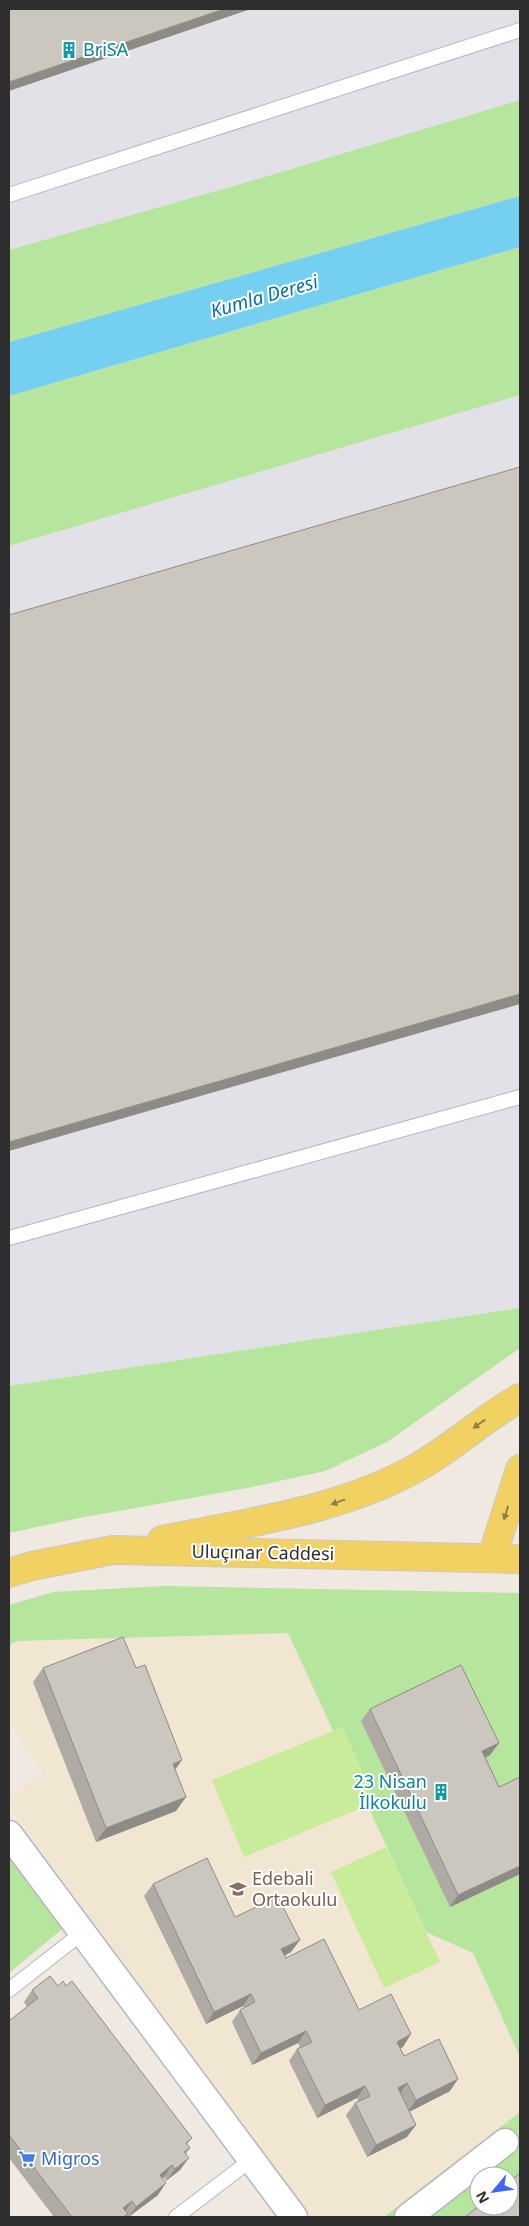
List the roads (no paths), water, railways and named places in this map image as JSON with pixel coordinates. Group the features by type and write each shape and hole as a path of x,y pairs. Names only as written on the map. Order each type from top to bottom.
{"main road":[{"path":"113,1550 328,1506 374,1489 409,1472 438,1454 496,1411 520,1398"},
{"path":"492,1557 520,1469"},
{"name":"Uluçınar Caddesi","path":"9,1573 32,1566 113,1550 520,1559"}],"street":[{"path":"9,1834 294,2217"},
{"path":"408,2217 505,2142"}],"lane":[{"path":"9,195 520,30"},
{"path":"9,1238 520,1096"},
{"path":"9,1990 82,1932"},
{"path":"176,2217 252,2160"}],"water":[{"name":"Kumla Deresi","path":"520,196 520,247 9,396 9,342"}],"place":[{"name":"BriSA","path":"69,50"},
{"name":"23 Nisan İlkokulu","path":"441,1792"},
{"name":"Edebali Ortaokulu","path":"238,1889"},
{"name":"Migros","path":"27,2159"}]}
